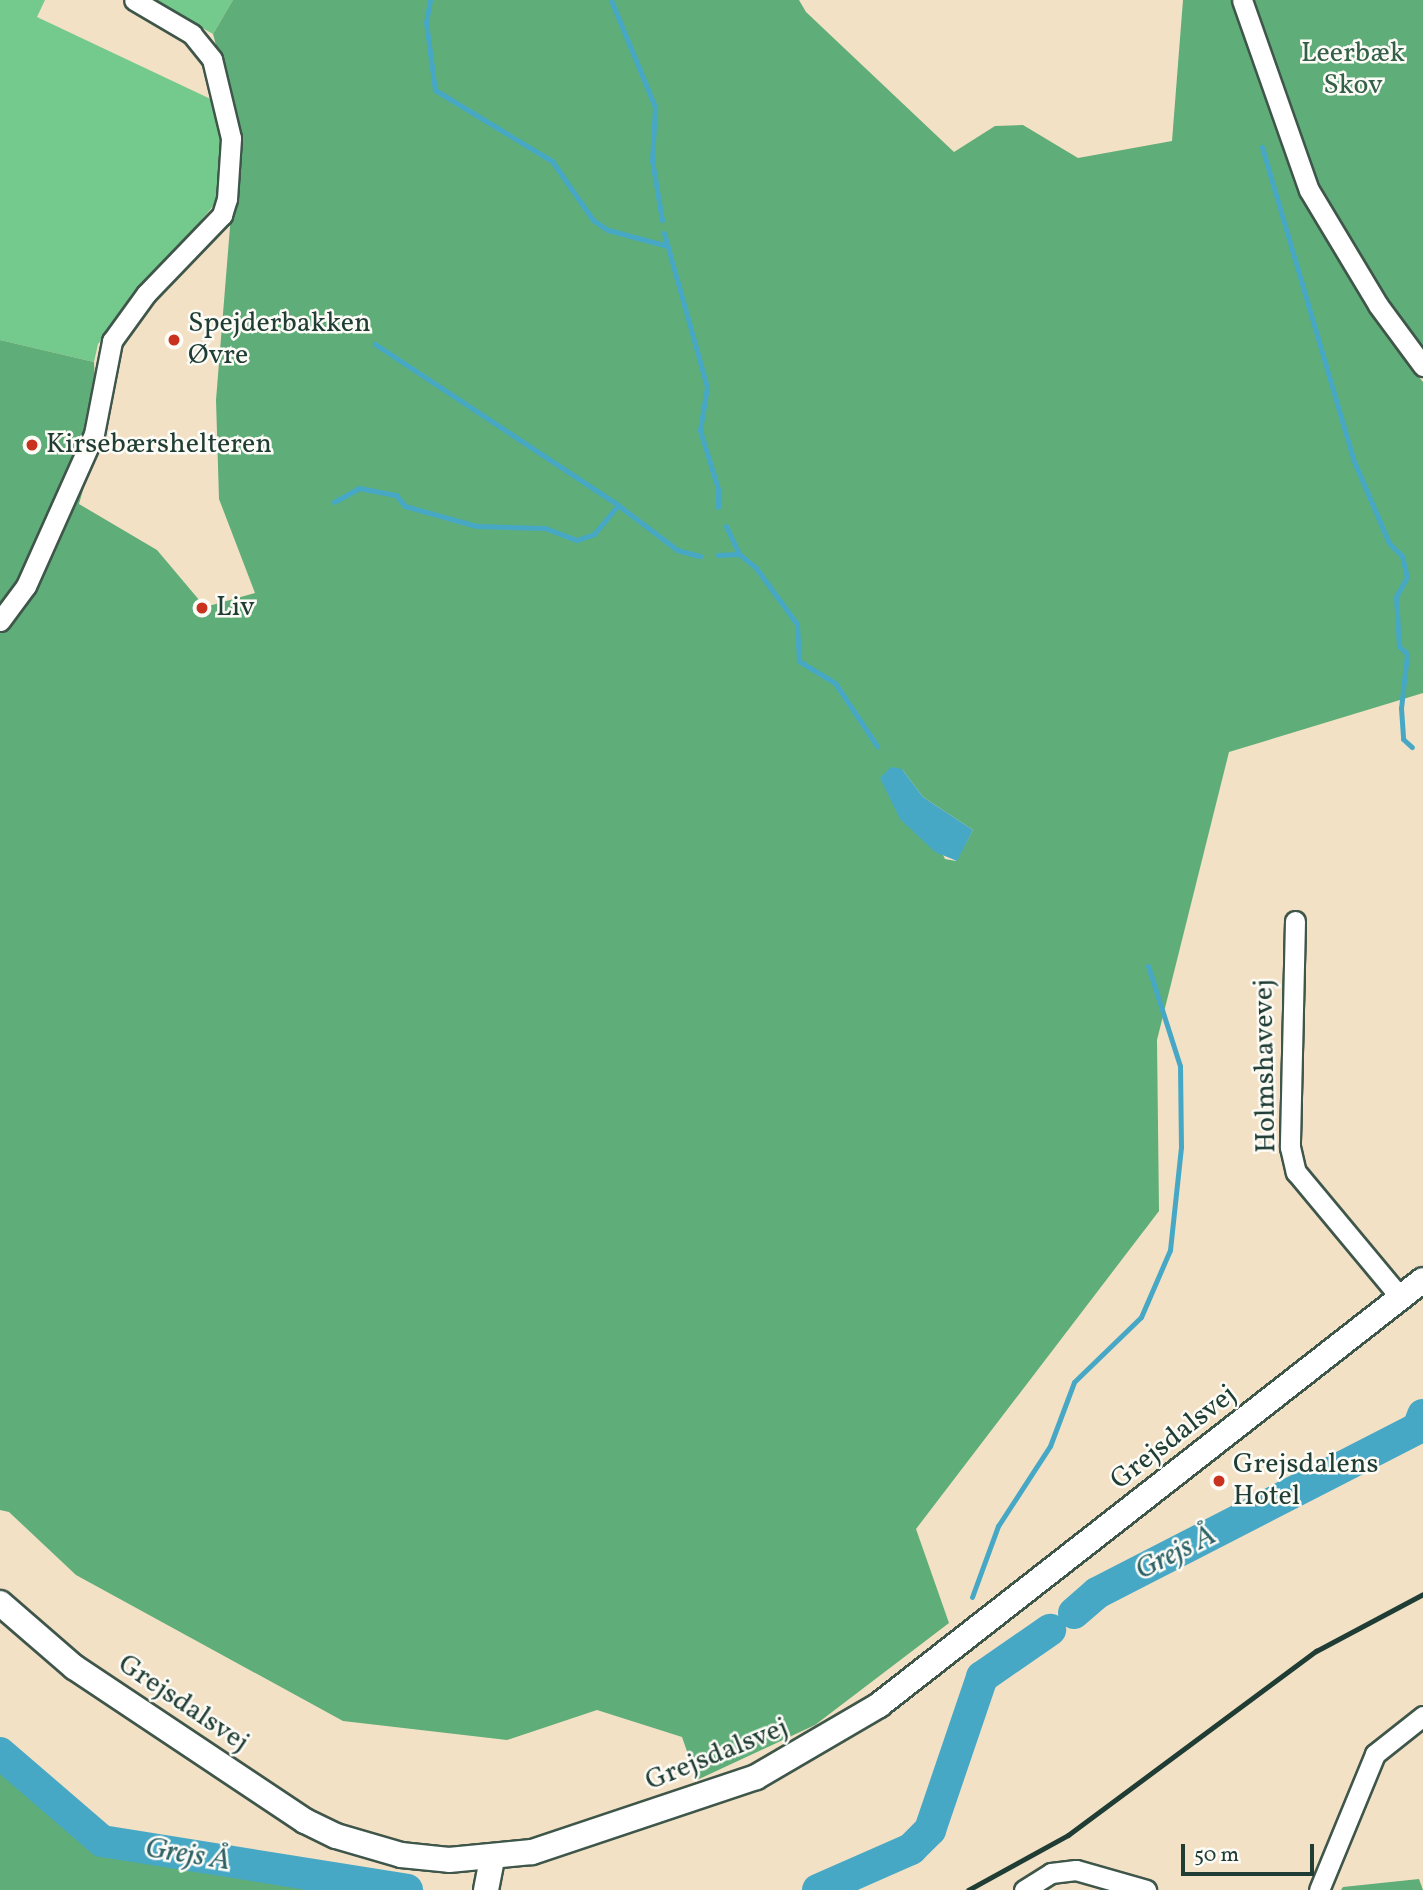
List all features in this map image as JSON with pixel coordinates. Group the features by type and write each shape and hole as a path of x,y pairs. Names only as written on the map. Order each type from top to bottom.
{"street":[{"path":"0,621 26,586 94,434 112,341 146,294 222,215 227,199 231,138 212,59 192,34 134,0"},
{"path":"1242,0 1309,190 1378,305 1423,366"},
{"name":"Holmshavevej","path":"1295,921 1290,1147 1296,1172 1401,1298"},
{"name":"Grejsdalsvej","path":"0,1603 74,1667 305,1821 370,1849 488,1876 532,1852 700,1798 756,1777 810,1749 879,1705 1423,1280"},
{"path":"1319,1890 1375,1754 1423,1716"},
{"path":"1024,1890 1051,1873 1076,1870 1146,1890"}],"green space":[{"path":"0,0 45,0 37,17 217,102 223,145 219,199 98,344 94,362 0,340"},
{"path":"152,0 233,0 213,34"},
{"path":"233,0 799,0 806,12 954,152 995,126 1023,125 1078,158 1172,141 1183,0 1233,0 1309,210 1392,343 1423,382 1423,693 1229,752 1157,1040 1159,1211 916,1529 949,1623 815,1725 697,1780 682,1737 597,1710 507,1740 343,1721 76,1575 9,1512 0,1510 0,340 94,362 98,437 79,504 157,550 205,607 255,593 219,499 216,400 238,128 213,34","holes":["902,769 923,797 973,830 956,861 945,859"]},
{"name":"Leerbæk Skov","path":"1253,0 1423,0 1423,351 1365,268 1317,179"},
{"path":"0,1769 15,1786 102,1850 316,1881 320,1890 0,1890"},
{"path":"1419,1879 1423,1890 1341,1890 1343,1887"}],"water":[{"path":"891,767 902,769 923,797 973,830 957,861 935,852 900,819 880,778"}],"waterway":[{"path":"430,0 426,22 435,90 552,161 593,220 608,230 664,245"},
{"path":"611,0 655,107 652,160 662,220"},
{"path":"1262,147 1353,459 1389,543 1402,556 1407,577 1396,597 1399,646 1407,654 1401,708 1403,739 1412,747"},
{"path":"664,233 707,387 700,430 718,489 718,507"},
{"path":"375,344 618,505"},
{"path":"334,502 359,488 396,495 405,506 476,526 545,528 577,540 594,534 618,505 677,550 700,556"},
{"path":"726,526 739,554 756,568 797,624 799,661 835,683 877,746"},
{"path":"718,555 739,554"},
{"path":"972,1597 998,1526 1050,1446 1074,1382 1141,1317 1170,1250 1181,1147 1180,1066 1148,966"},
{"name":"Grejs Å","path":"1074,1613 1097,1593 1418,1428 1423,1415"},
{"name":"Grejs Å","path":"1418,1428 1423,1429"},
{"name":"Grejs Å","path":"818,1890 911,1849 930,1830 982,1677 1050,1630"},
{"name":"Grejs Å","path":"0,1753 102,1841 407,1890"}],"railway":[{"path":"968,1890 1068,1835 1316,1651 1423,1594"}],"place":[{"name":"Spejderbakken Øvre","path":"174,340"},
{"name":"Kirsebærshelteren","path":"32,445"},
{"name":"Liv","path":"202,608"},
{"name":"Grejsdalens Hotel","path":"1219,1481"}]}
